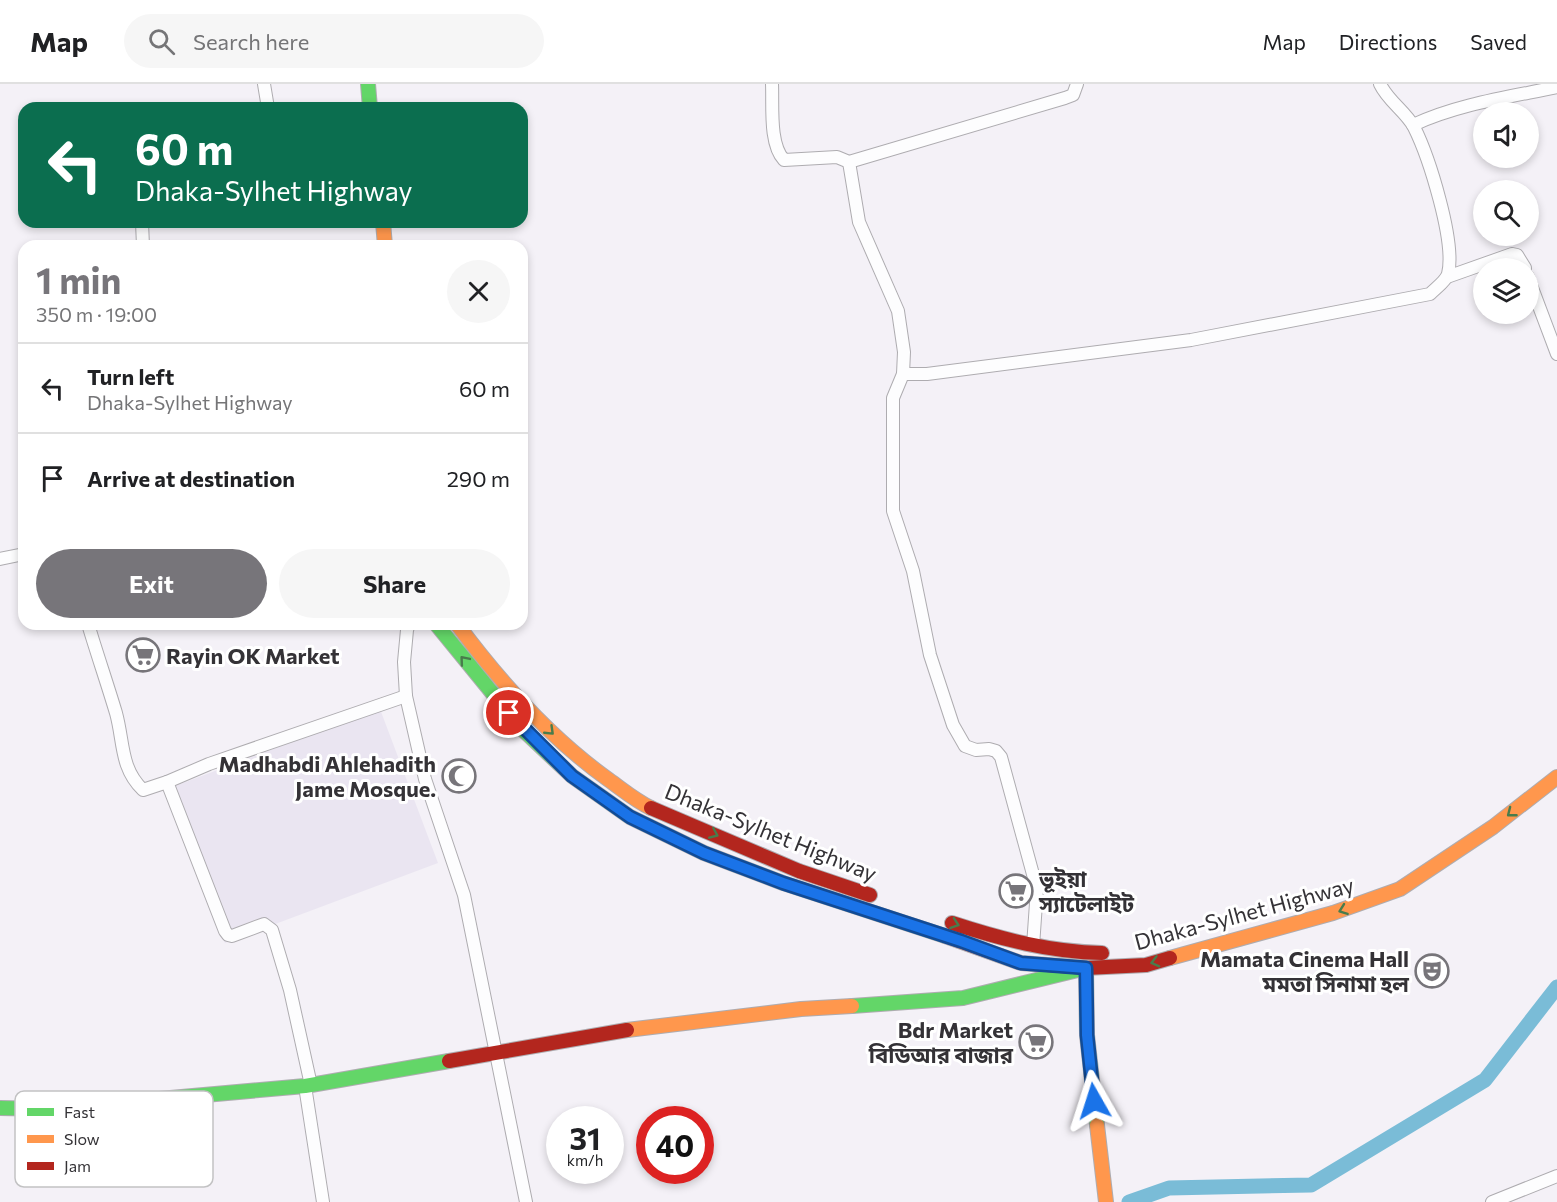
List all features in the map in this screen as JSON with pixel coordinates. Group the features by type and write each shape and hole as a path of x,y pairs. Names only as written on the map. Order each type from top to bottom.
{"main road":[{"path":"368,84 370,102"},
{"name":"Dhaka-Sylhet Highway","path":"440,630 521,728 572,776 630,817 704,853 783,883 1021,963 1086,968 1146,965 1333,913 1400,889 1493,827 1557,777"},
{"name":"Dhaka-Sylhet Highway","path":"461,630 483,659 533,714 583,762 640,803 800,871 888,901"},
{"name":"Dhaka-Sylhet Highway","path":"1144,951 1330,902 1390,878 1484,817 1557,761"},
{"name":"Dhaka-Sylhet Highway","path":"944,920 1033,946 1088,953 1110,952"},
{"path":"213,1094 308,1086 650,1026 801,1009 963,998 1086,968 1087,1035 1106,1202"},
{"path":"0,1108 15,1108"}],"street":[{"path":"264,84 267,102"},
{"path":"772,84 775,140 778,153 784,160 837,157 849,162 1065,98 1073,95 1077,84"},
{"path":"1380,84 1384,93 1413,125 1437,185 1450,259 1447,277"},
{"path":"1413,125 1434,115 1478,103 1557,87"},
{"path":"849,162 859,222 898,311 904,352 903,374 893,398 893,512 913,571 930,655 953,725 965,746 976,750 996,751 1001,757 1037,889 1033,946"},
{"path":"1501,258 1512,254 1519,258"},
{"path":"903,374 927,374 1191,340 1430,294 1447,277 1473,268"},
{"path":"1539,306 1557,354"},
{"path":"0,559 18,555"},
{"path":"90,630 116,715 125,760 132,779 143,790 209,764 406,696"},
{"path":"407,630 404,662 406,696 425,779 464,895 526,1202"},
{"path":"167,782 225,932 232,936 264,924 272,930 290,990 308,1086 323,1202"},
{"path":"1492,1202 1557,1176"}],"shaded area":[{"path":"380,709 438,863 225,943 167,789"}],"waterway":[{"path":"1129,1202 1169,1188 1311,1185 1485,1080 1557,987"}],"traffic: fast":[{"path":"368,84 370,102"},
{"path":"441,630 521,728 572,776 630,817 704,853 783,883 945,936"},
{"path":"852,1006 963,998 1086,968 1087,1035 1097,1125"},
{"path":"213,1094 305,1086 449,1061"},
{"path":"0,1108 15,1108"}],"traffic: slow":[{"path":"384,228 384,240"},
{"path":"462,630 508,688 566,746 587,764 651,808"},
{"path":"1170,958 1333,913 1400,889 1493,827 1557,777"},
{"path":"627,1030 801,1009 852,1006"},
{"path":"1097,1125 1106,1202"}],"traffic: jam":[{"path":"651,808 799,871 870,895"},
{"path":"952,923 1026,944 1102,953"},
{"path":"945,936 1021,963 1086,968 1146,965 1170,958"},
{"path":"449,1061 627,1030"}],"place":[{"name":"Rayin OK Market","path":"143,655"},
{"name":"Madhabdi Ahlehadith Jame Mosque.","path":"459,776"},
{"name":"ভূইয়া স্যাটেলাইট","path":"1016,891"},
{"name":"Mamata Cinema Hall মমতা সিনামা হল","path":"1432,971"},
{"name":"Bdr Market বিডিআর বাজার","path":"1036,1042"}],"route":[{"path":"509,713 521,728 572,776 630,817 704,853 783,883 1021,963 1086,968 1087,1035 1094,1101"}]}
